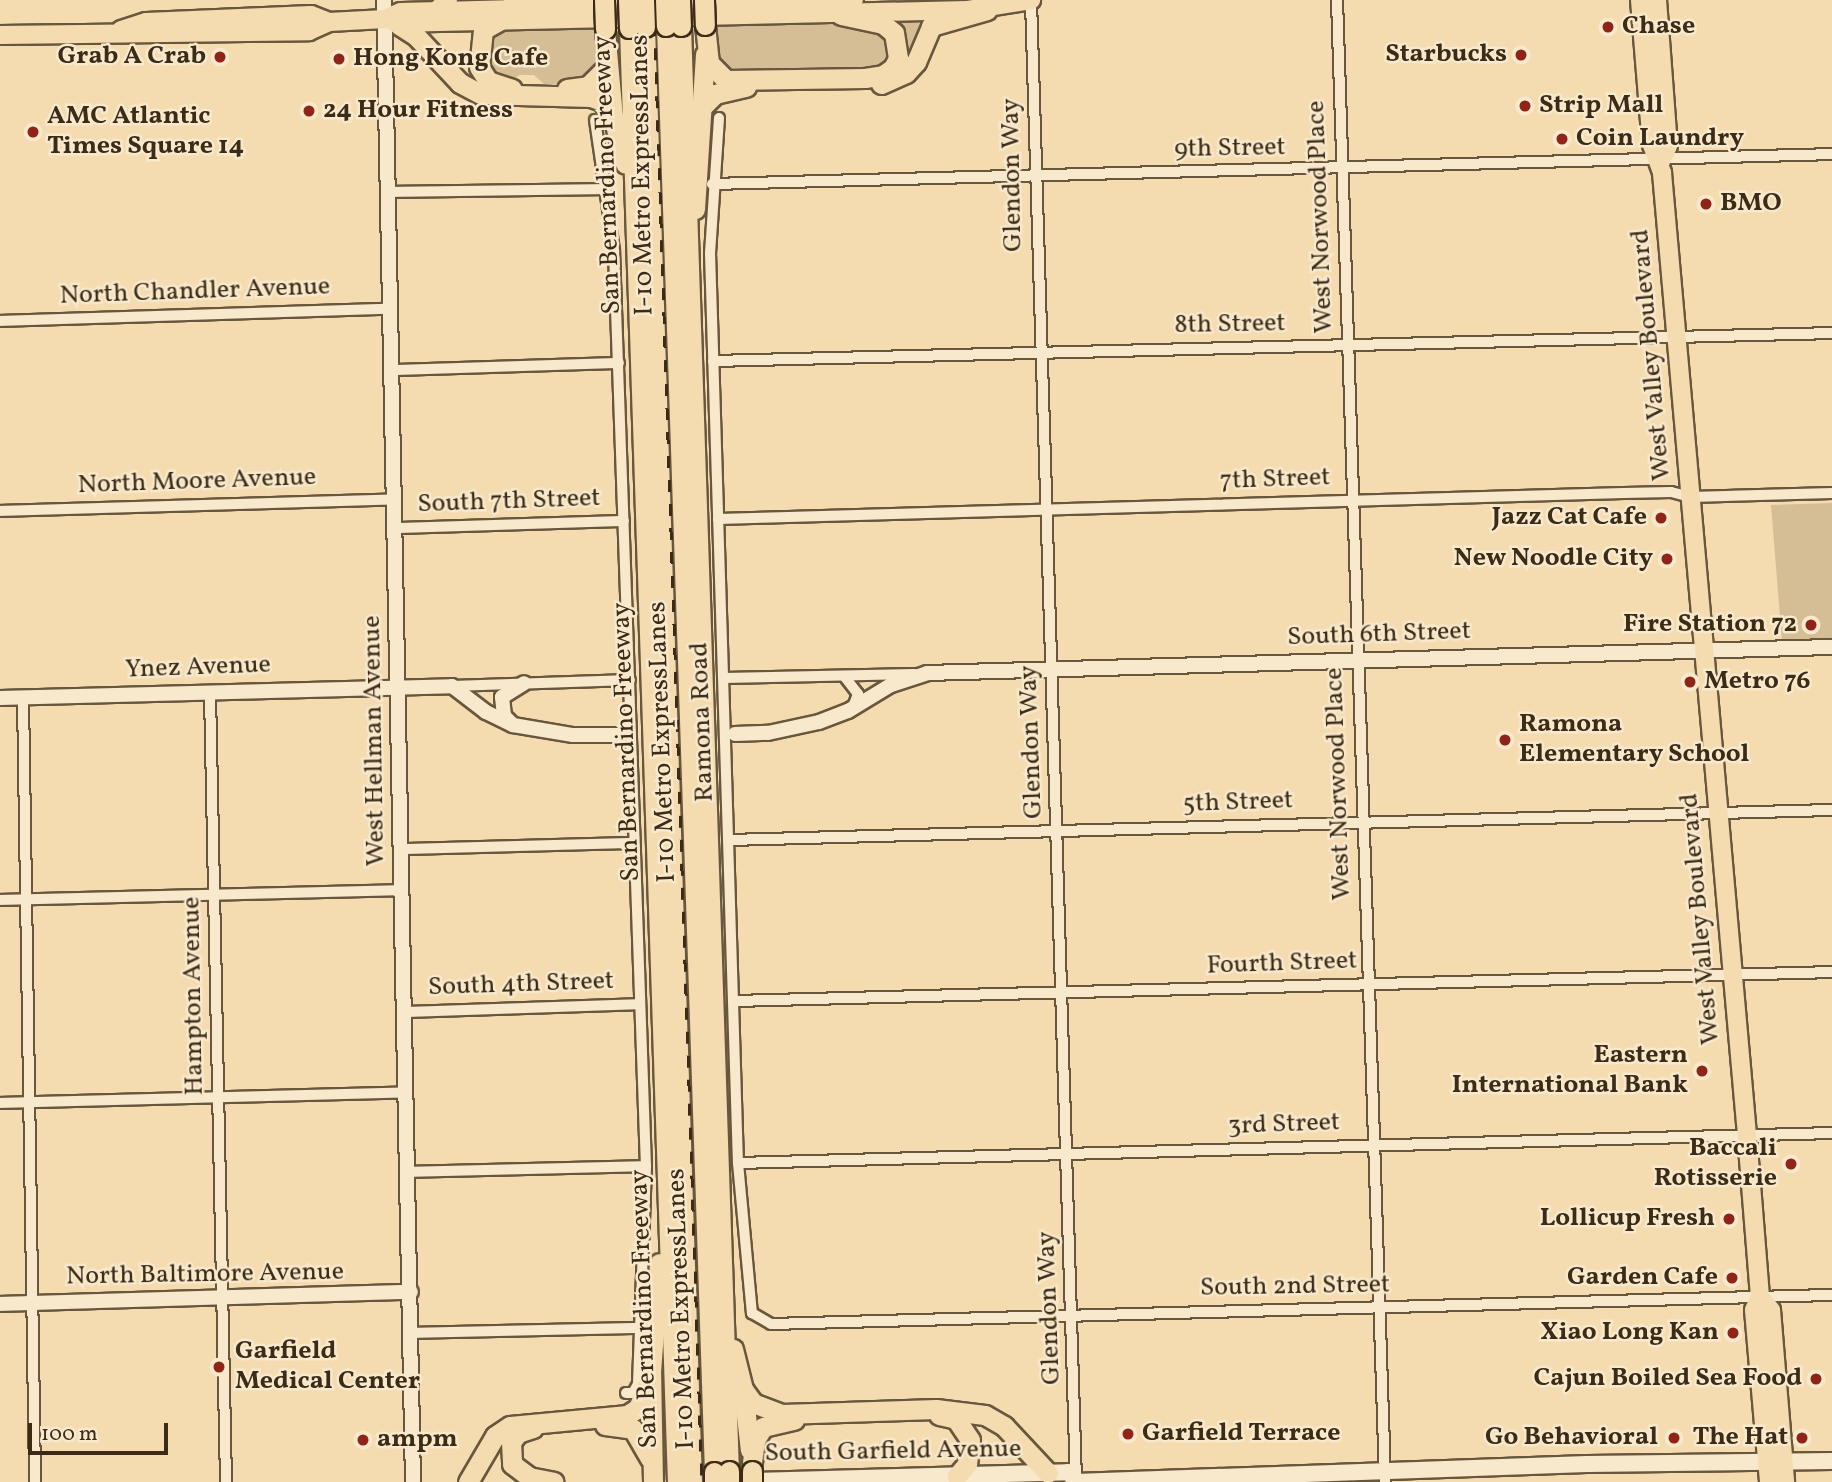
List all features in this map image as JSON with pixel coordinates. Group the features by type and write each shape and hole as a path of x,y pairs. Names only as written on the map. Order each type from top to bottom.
{"highway":[{"path":"513,0 546,8"},
{"path":"604,0 607,67 604,119"},
{"name":"San Bernardino Freeway","path":"628,0 637,28 634,191 668,1222 703,1478"},
{"name":"I-10 Metro ExpressLanes","path":"644,0 637,28 703,1478"},
{"name":"I-10 Metro ExpressLanes","path":"665,0 673,26 675,415 703,1478"},
{"path":"680,0 673,26 688,268 724,1317 703,1478"},
{"path":"688,268 704,105 704,0"},
{"path":"705,30 709,63 726,80 866,78 883,75 893,68 898,58 894,33 883,24 847,7"},
{"path":"704,105 715,94 740,87 886,83 916,62 922,38 931,26 987,9"},
{"path":"499,21 483,30 477,54 488,81 498,88 575,89 588,86 607,67"},
{"path":"392,22 416,36 460,83 481,94 591,97 602,101 604,119 634,191"},
{"path":"653,1474 651,1372 658,1270 668,1222"},
{"path":"724,1317 743,1389 752,1472"},
{"path":"468,1482 495,1436 510,1426 627,1415 645,1396 651,1372"},
{"path":"743,1389 754,1403 782,1414 936,1409 985,1415 1004,1426 1048,1473"},
{"path":"752,1472 755,1440 763,1427 774,1423 940,1415 956,1419 970,1440 967,1464 957,1476"},
{"path":"554,1482 529,1477 512,1464 511,1442 518,1433 546,1426 618,1425 633,1429 642,1440 653,1474"}],"main road":[{"path":"392,22 401,12 442,5 546,8 987,9 1038,0"},
{"name":"West Valley Boulevard","path":"1640,0 1652,145 1661,161 1760,1297 1771,1310 1775,1468"},
{"name":"West Valley Boulevard","path":"1657,0 1668,146 1661,161"},
{"path":"0,35 118,31 146,22 311,15 329,22 499,21 847,7"},
{"name":"South Garfield Avenue","path":"703,1478 957,1476 1068,1472 1076,1482 1775,1468 1832,1461"}],"street":[{"name":"West Hellman Avenue","path":"384,0 392,22 390,309 396,499 397,687 413,1482"},
{"name":"Glendon Way","path":"1031,0 1076,1482"},
{"name":"West Norwood Place","path":"1336,0 1385,1476"},
{"name":"Ramona Road","path":"719,118 712,184 713,361 738,1163 752,1313 760,1320"},
{"path":"604,119 606,189 619,363 633,843 646,1166 638,1384 633,1392 626,1393"},
{"name":"9th Street","path":"712,184 1661,161 1832,154"},
{"path":"389,192 606,189"},
{"name":"North Chandler Avenue","path":"0,321 390,309"},
{"name":"8th Street","path":"713,361 1832,333"},
{"path":"393,370 619,363"},
{"name":"7th Street","path":"718,519 1671,492 1691,496 1832,493"},
{"name":"North Moore Avenue","path":"0,511 396,499"},
{"name":"South 7th Street","path":"396,528 624,521"},
{"name":"South 6th Street","path":"724,678 1832,647"},
{"name":"South 6th Street","path":"735,734 787,730 848,711 891,685 927,673"},
{"path":"844,676 858,694 858,702 848,711"},
{"path":"397,687 630,680"},
{"path":"513,725 504,716 502,697 524,683"},
{"path":"452,686 485,712 513,725 573,735 621,735"},
{"name":"Ynez Avenue","path":"0,698 397,687"},
{"name":"Hampton Avenue","path":"210,692 222,1298"},
{"path":"23,698 35,1303 35,1482"},
{"name":"5th Street","path":"729,840 1832,810"},
{"path":"402,849 633,843"},
{"path":"0,900 402,890"},
{"name":"Fourth Street","path":"734,1001 1832,972"},
{"name":"South 4th Street","path":"404,1012 639,1004"},
{"path":"0,1103 407,1092"},
{"name":"3rd Street","path":"738,1163 1832,1133"},
{"path":"408,1172 646,1166"},
{"name":"North Baltimore Avenue","path":"0,1304 411,1292"},
{"name":"South 2nd Street","path":"760,1320 771,1324 1832,1295"},
{"path":"222,1298 226,1482"},
{"path":"412,1333 640,1328"}],"shaded area":[{"path":"922,19 905,66 826,72 818,67 794,68 788,77 741,75 726,68 719,62 712,24"},
{"path":"597,27 597,61 586,77 570,84 544,84 534,75 519,75 511,81 493,73 489,56 492,36 503,29"},
{"path":"1832,503 1832,640 1782,641 1771,505"}],"railway":[{"path":"654,0 702,1482"}],"place":[{"name":"Chase","path":"1608,27"},
{"name":"Starbucks","path":"1521,55"},
{"name":"Grab A Crab","path":"220,57"},
{"name":"Hong Kong Cafe","path":"339,59"},
{"name":"Strip Mall","path":"1525,106"},
{"name":"24 Hour Fitness","path":"309,111"},
{"name":"AMC Atlantic Times Square 14","path":"33,132"},
{"name":"Coin Laundry","path":"1562,139"},
{"name":"BMO","path":"1706,204"},
{"name":"Jazz Cat Cafe","path":"1661,518"},
{"name":"New Noodle City","path":"1667,559"},
{"name":"Fire Station 72","path":"1811,625"},
{"name":"Metro 76","path":"1690,682"},
{"name":"Ramona Elementary School","path":"1505,740"},
{"name":"Eastern International Bank","path":"1702,1071"},
{"name":"Baccali Rotisserie","path":"1791,1164"},
{"name":"Lollicup Fresh","path":"1729,1219"},
{"name":"Garden Cafe","path":"1732,1278"},
{"name":"Xiao Long Kan","path":"1733,1333"},
{"name":"Garfield Medical Center","path":"219,1367"},
{"name":"Cajun Boiled Sea Food","path":"1816,1379"},
{"name":"Garfield Terrace","path":"1128,1434"},
{"name":"Go Behavioral","path":"1674,1438"},
{"name":"The Hat","path":"1802,1438"},
{"name":"ampm","path":"363,1440"}]}
